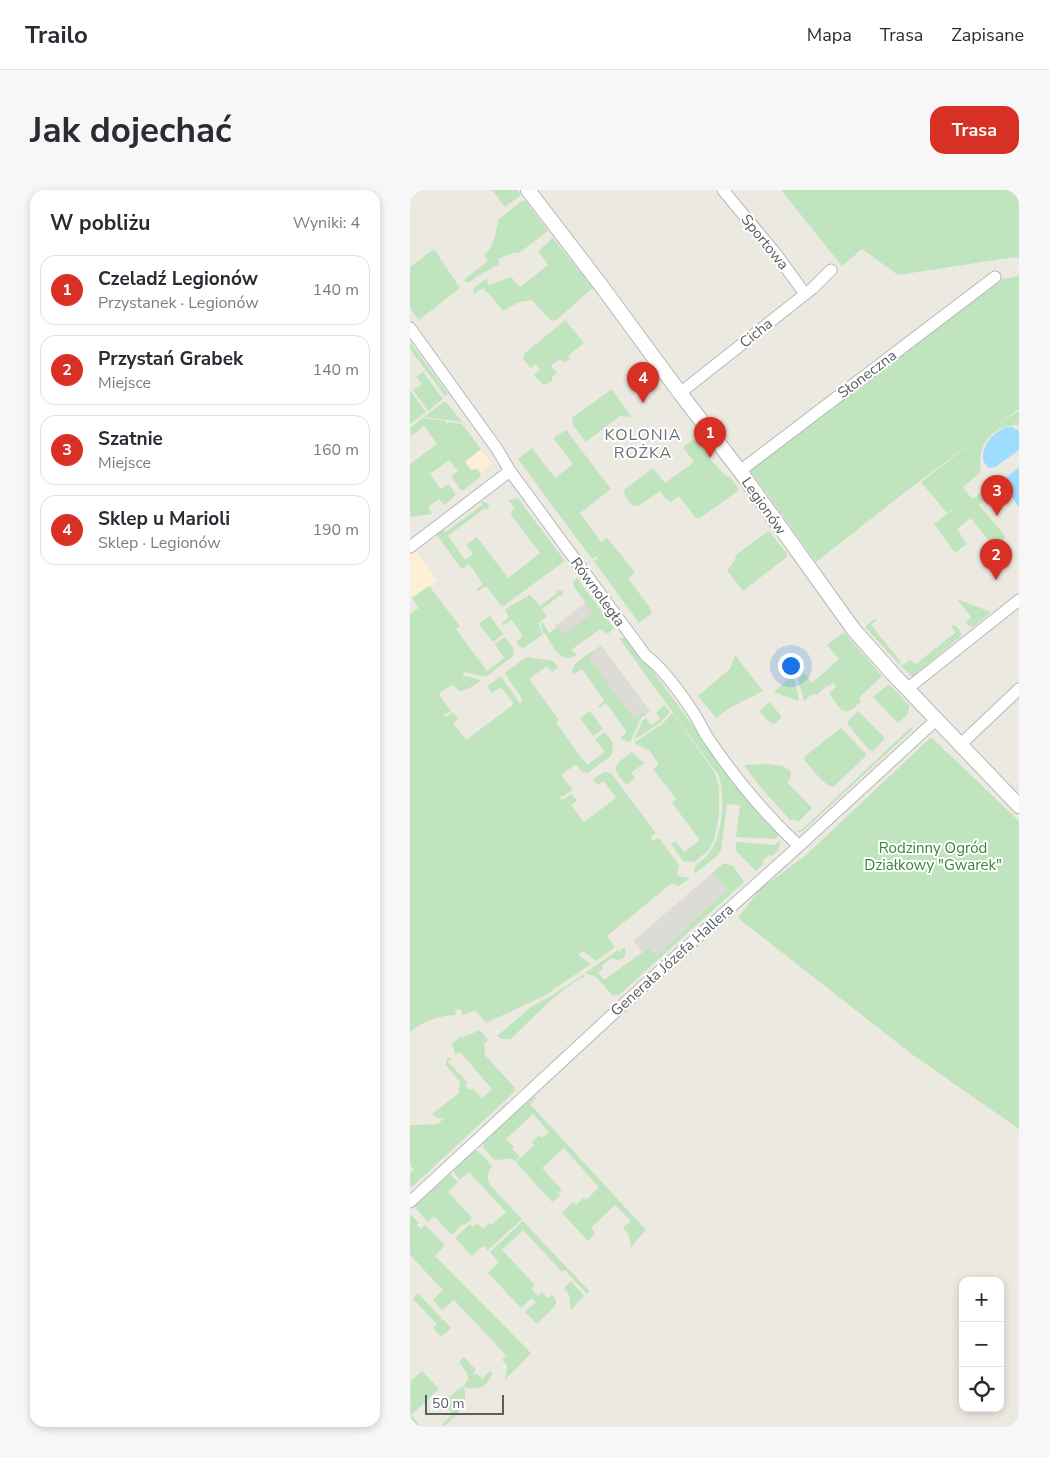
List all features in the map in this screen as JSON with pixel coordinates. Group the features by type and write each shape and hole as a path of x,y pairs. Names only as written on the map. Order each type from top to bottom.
{"street":[{"name":"Legionów","path":"528,190 740,471 848,623 907,689 1019,806"},
{"name":"Sportowa","path":"723,190 776,254 805,294"},
{"name":"Cicha","path":"680,393 805,294 831,270"},
{"name":"Słoneczna","path":"740,471 995,277"},
{"name":"Równoległa","path":"410,328 498,448 510,471 646,656 657,664 674,686 726,764 771,817 799,846"},
{"path":"410,548 510,471"},
{"path":"907,689 1019,600"},
{"path":"960,745 1019,689"},
{"name":"Generała Józefa Hallera","path":"410,1202 652,978 936,720"}],"shaded area":[{"path":"478,446 492,464 473,479 459,461"},
{"path":"416,551 437,580 412,598 410,595 410,555"},
{"path":"588,601 597,613 564,638 555,626"},
{"path":"601,645 650,711 630,726 581,660"},
{"path":"717,869 733,884 651,961 633,941"}],"green space":[{"path":"492,190 518,190 521,195 505,207"},
{"path":"781,190 1019,190 1019,258 1015,257 898,275 862,249 842,266"},
{"path":"525,200 548,231 519,253 513,253 498,259 499,265 469,282 465,282 466,278 488,261 484,255 492,244 498,220"},
{"path":"553,238 593,288 555,321 550,320 532,300 519,302 503,311 483,288 474,294 474,288 487,278 489,285 511,277 520,287 548,265 538,251"},
{"path":"434,249 460,288 419,320 410,309 410,267"},
{"path":"1019,276 1019,409 996,425 1019,411 1019,425 1001,429 988,438 981,453 981,472 963,487 972,499 985,491 989,496 979,505 1005,536 1004,540 994,548 971,518 957,529 967,544 955,553 934,524 955,508 947,513 921,482 981,436 918,482 816,562 750,470 971,300 1003,279"},
{"path":"565,320 584,343 568,356 570,359 564,363 560,359 551,366 557,373 552,377 552,381 543,385 534,375 540,369 536,364 531,368 523,359 524,354"},
{"path":"410,342 448,394 445,396 410,349"},
{"path":"423,372 443,399 428,411 413,390 422,384 416,377"},
{"path":"612,389 631,417 620,416 586,442 573,425 572,418"},
{"path":"410,390 426,412 410,424"},
{"path":"445,401 462,422 424,417"},
{"path":"423,418 446,421 448,424 449,422 462,424 481,449 465,462 471,470 477,469 481,474 464,490 461,490 452,478 458,471 449,460 430,474 441,489 448,484 455,493 455,496 444,505 439,499 428,507 432,514 410,517 410,464 437,444 424,426 411,436 410,428"},
{"path":"566,430 611,489 580,513 601,542 607,538 635,572 628,578 652,613 639,623 594,561 598,558 596,556 592,559 518,459 532,448 555,478 573,464 553,438"},
{"path":"697,437 707,451 707,456 726,476 730,477 739,489 738,491 700,518 696,518 679,496 671,502 660,491 638,506 632,505 624,494 625,489 653,468 665,483 694,462 683,447"},
{"path":"518,498 565,561 502,607 486,586 478,591 477,589 483,584 469,564 462,569 436,534 443,530 446,532 482,505 481,501 487,503 489,505 488,510 485,508 448,536 465,560 473,554 466,545 477,537 508,578 540,553 512,516 511,512 515,509 508,500"},
{"path":"769,531 787,554 787,557 743,591 727,570 734,562 737,554"},
{"path":"577,578 614,628 608,634 600,629 571,650 577,655 566,658 558,653 545,633 543,634 541,624 542,622 549,633 558,627 564,634 593,613 574,587 573,581"},
{"path":"429,586 460,626 456,629 487,671 504,658 495,644 505,637 514,649 513,656 486,677 465,672 462,675 480,680 470,688 459,691 452,685 442,691 439,695 451,711 444,715 445,717 453,712 458,719 453,723 466,740 514,704 501,687 492,693 487,686 501,677 520,703 523,700 505,674 506,672 527,657 553,661 558,667 552,672 547,666 529,679 559,720 556,723 587,765 605,752 595,739 605,732 613,743 612,755 588,773 582,772 576,764 561,775 573,790 562,797 559,796 562,800 572,794 577,801 571,805 584,822 616,798 604,781 598,785 593,779 604,772 611,773 656,833 651,837 653,841 659,838 679,865 677,876 690,878 679,886 672,883 607,936 615,947 596,961 583,951 578,955 591,964 544,996 486,1023 475,1010 463,1015 460,1009 455,1010 456,1015 432,1020 410,1032 410,614 419,608 412,598"},
{"path":"556,589 563,591 563,597 560,595 542,609 547,616 539,623 542,635 524,648 519,646 516,642 523,636 512,620 504,625 502,623 509,617 505,610 530,595 540,606 558,592"},
{"path":"957,599 991,612 973,627 966,622 971,617"},
{"path":"490,616 503,634 493,642 479,624"},
{"path":"874,619 877,620 871,625 901,662 899,664 865,627"},
{"path":"952,625 956,626 961,636 912,677 901,666 910,660 916,664 956,632"},
{"path":"844,632 882,676 859,698 861,701 850,711 841,709 830,695 829,693 836,687 833,683 816,695 814,693 804,701 798,679 804,673 812,683 839,659 827,645"},
{"path":"619,638 630,640 727,772 779,835 775,839 736,837 740,805 727,804 721,850 717,856 694,874 695,866 710,852 719,833 722,793 719,776"},
{"path":"591,652 596,652 589,658 634,719 642,713 646,715 641,718 630,743 621,739 627,732 606,703 598,707 604,700 582,669 575,674 572,672 577,663"},
{"path":"735,655 763,691 731,707 716,718 698,696 730,669"},
{"path":"793,674 799,700 798,701 774,692"},
{"path":"889,684 909,705 908,714 898,723 873,697"},
{"path":"770,702 781,716 774,724 768,721 759,711"},
{"path":"665,705 670,712 660,723 634,740 643,720 646,718 651,725 660,719 656,712"},
{"path":"590,711 603,729 593,736 580,718"},
{"path":"858,711 885,738 873,751 869,750 848,725 847,722"},
{"path":"673,713 715,773 719,788 719,814 714,840 708,851 694,862 683,861 671,844 675,841 684,852 700,840 672,803 676,799 653,769 659,764 649,750 634,743 662,724"},
{"path":"841,728 866,754 833,787 821,780 805,761 804,757"},
{"path":"912,728 803,831 796,830 801,830 805,827"},
{"name":"Rodzinny Ogród Działkowy \"Gwarek\"","path":"931,737 1019,821 1019,1129 913,1055 738,918 760,889 805,856"},
{"path":"632,752 644,763 631,773 635,778 626,785 616,771 616,766"},
{"path":"768,764 783,766 791,771 791,776 787,782 812,808 798,822 793,819 791,821 762,789 744,765"},
{"path":"780,840 779,850 772,856 770,854 762,862 764,864 756,871 736,851 736,842 775,845"},
{"path":"724,863 733,866 744,882 619,995 612,995 596,977 585,973 624,947 626,951 624,958 618,960 612,958 602,965 603,968 598,973 604,980 648,948 656,956 728,889 712,873"},
{"path":"583,975 587,976 579,979 559,994 511,1039 502,1039 497,1036 531,1007"},
{"path":"480,1030 488,1040 484,1044 485,1055 515,1088 515,1091 412,1187 410,1186 410,1173 414,1170 410,1165 410,1125 438,1124 444,1118 437,1118 432,1114 459,1093 460,1082 445,1064 446,1060 449,1057 452,1058 448,1062 468,1083 465,1086 469,1090 472,1088 482,1098 492,1089 460,1052 455,1054 452,1044 461,1036 462,1038"},
{"path":"534,1097 537,1097 530,1104 646,1230 630,1248 630,1237 623,1228 631,1221 615,1205 591,1228 595,1233 588,1241 562,1213 573,1202 576,1205 583,1198 586,1200 599,1187 564,1148 542,1168 562,1190 558,1193 560,1196 552,1202 516,1162 534,1145 532,1142 539,1135 542,1138 549,1132 533,1114 506,1139 520,1157 515,1161 510,1158 494,1159 483,1147 483,1142"},
{"path":"474,1151 478,1151 492,1166 488,1176 490,1185 522,1219 488,1250 483,1246 472,1256 455,1238 470,1224 473,1227 477,1223 483,1229 490,1223 492,1225 506,1212 469,1172 460,1180 454,1173 454,1170"},
{"path":"450,1174 458,1182 448,1192 472,1218 452,1235 434,1216 428,1222 415,1207"},
{"path":"410,1214 419,1223 417,1225 421,1229 425,1225 445,1245 435,1256 531,1353 505,1380 507,1365 502,1360 506,1355 454,1300 442,1310 433,1300 443,1290 410,1255"},
{"path":"523,1221 589,1291 587,1294 565,1270 562,1272 523,1230 502,1250 535,1285 531,1289 538,1296 542,1292 548,1298 552,1295 555,1299 554,1307 537,1324 525,1312 536,1302 532,1298 521,1308 488,1273 499,1262 490,1252"},
{"path":"571,1281 584,1296 571,1310 569,1295 564,1288"},
{"path":"418,1293 441,1320 444,1320 451,1328 441,1337 433,1328 437,1324 413,1299"},
{"path":"464,1357 476,1370 473,1373 482,1379 490,1371 492,1373 485,1385 481,1387 464,1387 464,1404 446,1425 443,1425 453,1414 443,1403 463,1387 468,1380 467,1373 459,1362"},
{"path":"422,1371 439,1389 427,1400 426,1405 424,1403 411,1415 421,1427 411,1427 410,1386 412,1384 410,1382"}],"water":[{"path":"1008,427 1019,431 1019,450 995,467 989,468 983,457 986,444 996,433"},
{"path":"1019,469 1019,507 1000,482"}],"place":[{"name":"Sklep u Marioli","path":"643,403"},
{"name":"Czeladź Legionów","path":"710,458"},
{"name":"Szatnie","path":"997,516"},
{"name":"Przystań Grabek","path":"996,580"}],"district":[{"name":"KOLONIA ROŻKA","path":"643,443"}]}
